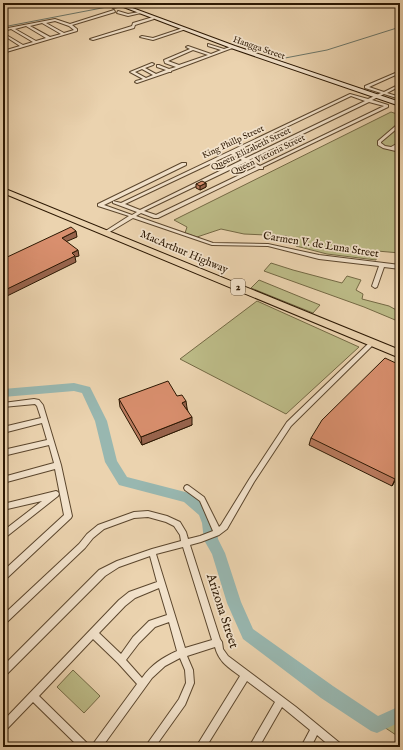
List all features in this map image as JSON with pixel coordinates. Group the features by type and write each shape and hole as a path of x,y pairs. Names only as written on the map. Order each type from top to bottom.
{"highway":[{"name":"MacArthur Highway","path":"3,190 400,354"}],"street":[{"path":"3,6 23,3"},
{"path":"75,6 90,3"},
{"path":"116,12 117,5"},
{"name":"Hangga Street","path":"117,5 233,47 400,104"},
{"path":"71,26 116,12 128,15 139,13"},
{"path":"92,39 133,27 134,24 153,18"},
{"path":"3,30 57,20 71,26 76,30 3,52"},
{"path":"42,22 64,34"},
{"path":"26,25 49,38"},
{"path":"11,28 36,42"},
{"path":"142,37 153,39 184,29"},
{"path":"3,34 23,46"},
{"path":"209,44 224,50"},
{"path":"3,46 10,50"},
{"path":"188,47 211,55"},
{"path":"201,52 214,47"},
{"path":"137,82 233,47"},
{"path":"180,67 166,61 173,56 193,49"},
{"path":"184,53 189,55"},
{"path":"173,56 179,59"},
{"path":"195,57 200,59"},
{"path":"185,61 190,63"},
{"path":"146,79 132,72 152,64"},
{"path":"158,66 170,71"},
{"path":"142,68 156,75"},
{"path":"400,72 366,87 400,98"},
{"name":"Queen Elizabeth Street","path":"104,231 141,211 400,85"},
{"name":"King Phillp Street","path":"122,204 351,95 368,100"},
{"name":"Queen Victoria Street","path":"141,211 156,217 261,168 387,106 368,100"},
{"path":"400,124 379,142 379,144 384,147 400,151"},
{"path":"391,149 400,143"},
{"path":"230,152 261,168"},
{"name":"Carmen V. de Luna Street","path":"184,164 100,204 212,244 268,245 319,257 400,267"},
{"path":"115,202 141,211"},
{"path":"375,286 382,265"},
{"path":"3,672 102,573 117,564 152,552 201,539 224,527 256,474 289,424 372,343"},
{"path":"3,405 37,402 40,405 58,465 68,516 3,576"},
{"path":"3,430 44,420"},
{"path":"3,453 50,442"},
{"path":"3,480 58,465"},
{"path":"187,488 202,499 217,532"},
{"path":"3,507 64,491"},
{"path":"3,536 56,494"},
{"name":"Arizona Street","path":"3,620 101,527 134,515 148,514 167,519 177,524 186,542 218,642 225,659 245,676 316,728 338,747"},
{"path":"150,747 182,702 190,683 189,670 171,618 152,552"},
{"path":"3,727 122,602 132,595 161,584"},
{"path":"121,660 136,640 152,624 171,618"},
{"path":"93,633 143,684"},
{"path":"96,747 149,674 162,663 182,653 218,642"},
{"path":"201,747 245,676"},
{"path":"33,696 85,747"},
{"path":"254,747 281,701"},
{"path":"306,747 316,728"}],"shaded area":[{"path":"391,112 400,115 400,253 377,251 376,260 327,254 296,246 287,236 244,234 221,229 197,237 185,233 187,227 174,220"},
{"path":"271,263 342,283 347,276 361,280 356,290 363,294 362,299 389,306 400,312 400,322 364,307 264,271"},
{"path":"259,280 320,305 313,313 251,288"},
{"path":"257,301 359,347 286,414 180,359"},
{"path":"73,670 100,696 84,713 57,687"},
{"path":"400,720 400,747 394,747 399,737 384,727"}],"building":[{"path":"202,181 206,183 200,186 196,184"},
{"path":"71,227 76,231 62,238 78,250 72,253 75,256 3,291 3,259"},
{"path":"385,358 400,365 400,469 395,479 311,438 322,420"},
{"path":"168,381 177,396 182,395 186,401 182,403 192,417 141,437 119,399"}],"waterway":[{"path":"3,27 107,7"},
{"path":"280,59 327,50 400,27"},
{"path":"3,393 74,387 86,390 101,421 111,462 123,481 188,498 204,511 209,523 211,540 218,553 234,603 248,634 327,692 377,725 400,714"}]}
